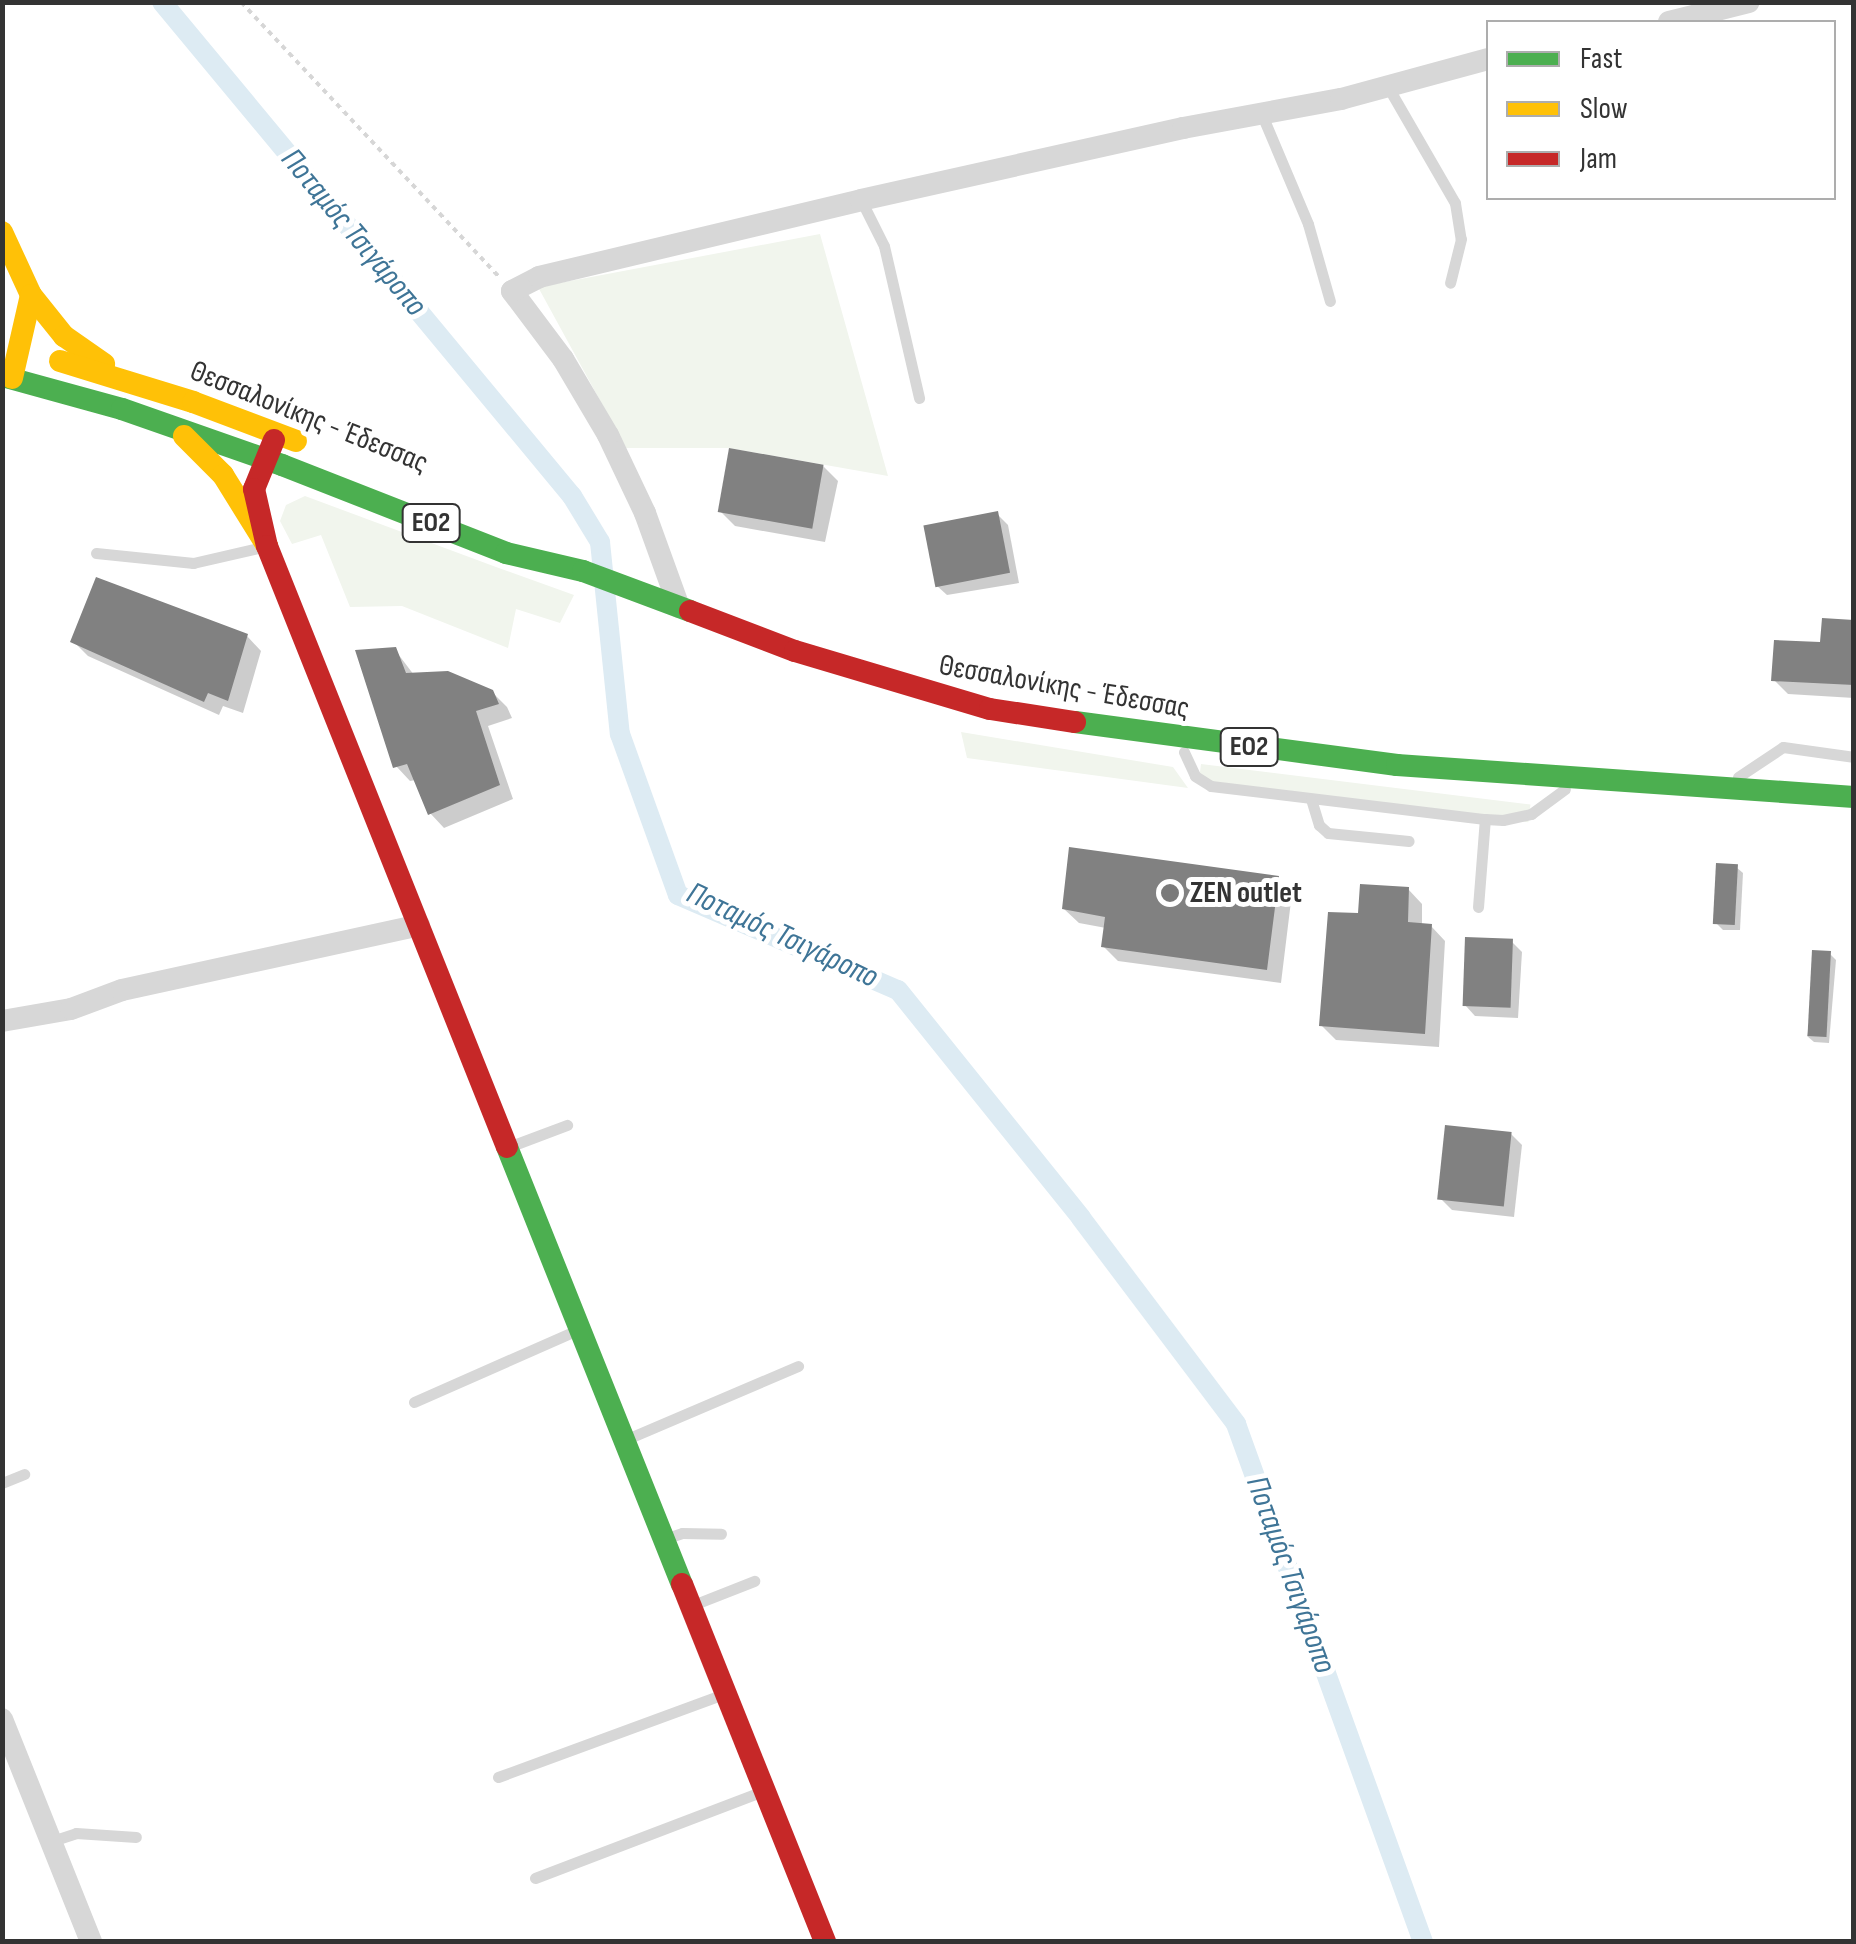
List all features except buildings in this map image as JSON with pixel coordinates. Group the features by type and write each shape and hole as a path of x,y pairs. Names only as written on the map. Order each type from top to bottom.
{"main road":[{"path":"5,239 31,295 64,336 129,380"},
{"path":"2,320 9,293 5,239"},
{"path":"7,377 10,349 31,295"},
{"name":"Θεσσαλονίκης - Έδεσσας","path":"10,349 129,380 318,450"},
{"name":"Θεσσαλονίκης - Έδεσσας","path":"7,377 273,462 506,553 583,571 916,690 990,708 1178,738 1396,765 1854,797"},
{"path":"176,429 212,460 267,546"},
{"path":"273,462 254,497 267,546 825,1942"},
{"name":"Θεσσαλονίκης - Έδεσσας","path":"416,492 557,552 583,571"}],"street":[{"path":"1678,20 1750,2"},
{"path":"670,603 645,514 608,434 563,359 512,290 539,277 861,200 1486,66"},
{"path":"273,462 285,437"},
{"path":"2,1021 72,1009 122,990 419,925"},
{"path":"2,1719 91,1942"}],"lane":[{"path":"1388,86 1454,203 1462,239 1450,283"},
{"path":"1262,115 1308,224 1330,300"},
{"path":"861,200 884,246 919,398"},
{"path":"96,553 207,562 267,546"},
{"path":"1178,738 1195,776 1204,784 1503,820 1531,814 1578,779"},
{"path":"1720,790 1783,747 1854,757"},
{"path":"1310,799 1318,825 1328,833 1410,841"},
{"path":"1478,907 1484,818"},
{"path":"507,1148 567,1125"},
{"path":"414,1402 579,1330"},
{"path":"623,1440 798,1366"},
{"path":"2,1484 24,1474"},
{"path":"662,1539 682,1532 720,1534"},
{"path":"689,1607 754,1581"},
{"path":"498,1777 724,1693"},
{"path":"534,1878 764,1790"},
{"path":"52,1841 76,1833 136,1836"}],"path":[{"path":"241,2 512,290"}],"shaded area":[{"path":"820,234 888,476 729,448 626,448 538,287"},
{"path":"305,496 574,595 560,623 516,609 508,648 402,606 350,607 321,535 292,544 280,521 286,505"},
{"path":"961,732 1173,767 1188,788 967,758"},
{"path":"1201,764 1531,804 1528,822 1199,782"}],"waterway":[{"name":"Ποταμός Τσιγάροπο","path":"162,2 572,496 600,542 620,734 678,895 898,990 1081,1218 1236,1424 1423,1942"}],"traffic: fast":[{"path":"2,376 122,409 282,465 506,553 583,571 690,611"},
{"path":"1075,722 1397,765 1854,797"},
{"path":"507,1147 682,1584"}],"traffic: slow":[{"path":"2,232 31,295 12,378"},
{"path":"31,295 64,336 104,364"},
{"path":"60,361 193,402 296,441"},
{"path":"184,436 223,475 267,546"}],"traffic: jam":[{"path":"274,440 254,489 267,546 507,1147"},
{"path":"690,611 795,651 990,709 1075,722"},
{"path":"682,1584 825,1942"}],"place":[{"name":"ZEN outlet","path":"1170,893"}]}
